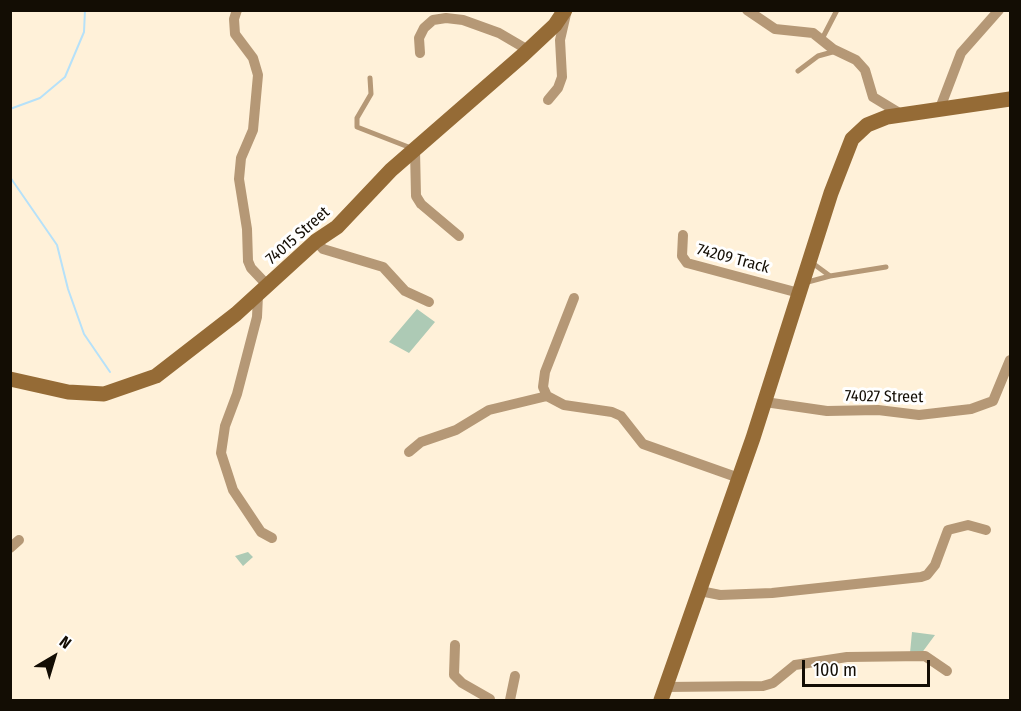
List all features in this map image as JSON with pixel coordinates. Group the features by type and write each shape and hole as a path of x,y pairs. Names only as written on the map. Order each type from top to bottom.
{"street":[{"path":"237,10 233,28 253,58 258,75 253,130 242,158 238,179 247,229 248,261 263,291 237,394 225,426 221,453 233,490 261,532 273,538"},
{"path":"548,100 558,88 562,77 560,40 566,10"},
{"name":"74015 Street","path":"10,379 68,392 104,394 156,376 263,291 316,241 337,227 415,150 555,25 566,10"},
{"path":"747,10 775,29 813,33 837,51 861,64 873,97 901,114"},
{"path":"940,108 961,53 999,10"},
{"path":"420,53 419,38 424,28 434,20 446,18 463,20 500,33 528,50"},
{"path":"947,671 925,656 847,657 795,665 773,683 763,686 664,694 765,402 843,157 852,139 867,125 901,114 1011,99"},
{"path":"415,150 416,196 421,204 459,236"},
{"name":"74209 Track","path":"683,235 682,256 687,263 801,288"},
{"path":"316,241 323,249 383,267 405,291 429,302"},
{"path":"573,298 545,372 543,387 547,396 564,405 612,412 625,421 643,444 739,478"},
{"name":"74027 Street","path":"765,402 827,411 878,410 919,415 972,409 993,401 1011,360"},
{"path":"409,452 421,442 456,430 489,410 547,396"},
{"path":"700,591 729,595 787,592 921,577 927,575 935,565 948,530 968,525 986,530"},
{"path":"455,645 454,675 462,683 491,700"},
{"path":"510,700 515,676"},
{"path":"474,700 491,700"}],"lane":[{"path":"822,39 837,10"},
{"path":"798,71 810,60 837,51"},
{"path":"370,78 371,94 357,118 357,128 415,150"},
{"path":"810,261 830,276"},
{"path":"801,288 830,276 886,267"}],"green space":[{"path":"417,309 435,322 409,353 389,342"},
{"path":"248,552 253,557 243,566 235,556"},
{"path":"912,632 935,635 921,654 910,653"}],"waterway":[{"path":"10,109 40,98 65,77 84,32 85,10"},
{"path":"10,177 57,245 68,289 84,334 110,372"}]}
